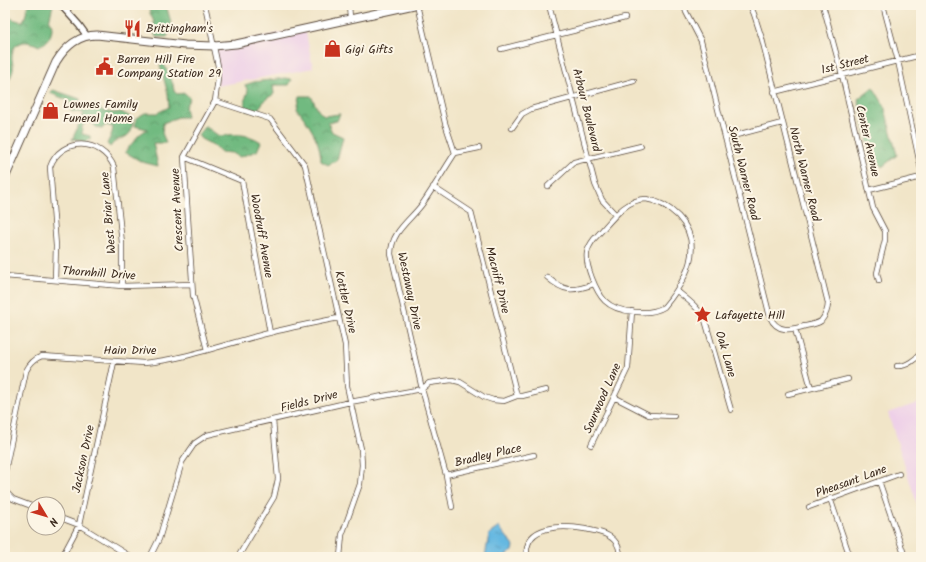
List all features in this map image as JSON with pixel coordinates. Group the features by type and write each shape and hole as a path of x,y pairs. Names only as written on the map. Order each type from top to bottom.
{"main road":[{"path":"5,178 56,62 71,45 87,36 114,36 185,45 214,46 236,44 415,5"}],"street":[{"path":"61,5 87,36"},
{"name":"Crescent Avenue","path":"205,5 218,66 215,101 184,157 193,295 207,350"},
{"path":"349,5 350,18"},
{"path":"415,5 445,123 455,153 479,148"},
{"name":"Arbour Boulevard","path":"549,5 598,193 605,204 616,215"},
{"name":"South Warner Road","path":"684,5 701,42 770,317 773,324 779,328 784,330 795,329"},
{"name":"North Warner Road","path":"750,5 762,39 828,306 826,313 819,322 795,329"},
{"name":"Center Avenue","path":"823,5 842,75 874,212 885,231 885,240 877,273 879,281"},
{"path":"883,5 898,61 921,169"},
{"path":"500,49 625,18"},
{"name":"1st Street","path":"774,92 921,55"},
{"path":"512,128 519,117 535,107 574,98 634,81"},
{"name":"Kottler Drive","path":"215,101 270,119 305,165 345,345 347,386 361,449 362,465 360,484 342,535 340,557"},
{"path":"725,138 782,123"},
{"name":"West Briar Lane","path":"55,280 56,246 50,167 53,159 62,149 84,144 103,152 108,156 114,167 122,243 122,286"},
{"path":"548,186 570,165 580,160 641,146"},
{"name":"Westaway Drive","path":"452,507 446,475 422,389 391,254 391,248 398,232 423,204 455,153"},
{"name":"Woodruff Avenue","path":"184,157 242,181 270,333"},
{"path":"869,190 921,177"},
{"name":"Macniff Drive","path":"433,187 471,212 517,396"},
{"path":"646,199 657,201 669,208 680,218 688,232 692,246 692,253 687,273 677,291 660,310 647,312 615,308 605,302 594,284 587,263 588,248 594,239 616,215 636,200 646,199"},
{"name":"Thornhill Drive","path":"5,276 122,286 192,284"},
{"path":"546,277 557,286 569,290 578,290 594,284"},
{"name":"Oak Lane","path":"677,291 693,304 705,320 731,410"},
{"name":"Sourwood Lane","path":"591,445 628,364 632,311"},
{"name":"Hain Drive","path":"5,471 26,371 31,363 37,358 42,356 144,363 207,350 270,333 338,318"},
{"path":"795,329 811,388"},
{"path":"898,366 907,364 921,353"},
{"name":"Jackson Drive","path":"62,557 79,525 114,362"},
{"path":"788,394 848,379"},
{"name":"Fields Drive","path":"150,557 159,539 182,462 195,443 207,435 350,402 422,389 429,383 452,380 460,382 493,400 504,401 517,396 546,390"},
{"path":"614,397 646,414 674,416"},
{"path":"238,557 274,497 278,479 273,420"},
{"name":"Bradley Place","path":"446,475 534,455"},
{"name":"Pheasant Lane","path":"809,507 830,498 899,474"},
{"path":"879,481 905,557"},
{"path":"5,491 13,499 26,504"},
{"path":"830,498 850,557"},
{"path":"66,520 79,525 131,557"},
{"path":"527,557 528,544 534,535 546,528 558,526 575,527 607,535 618,545 620,557"}],"shaded area":[{"path":"305,28 313,68 217,86 218,79 214,46"},
{"path":"921,402 921,517 888,413"}],"green space":[{"path":"28,5 53,5 49,21 52,26 52,32 47,41 39,46 22,42 16,46 12,54 13,72 8,82 5,82 5,57 7,49 5,37 5,17 23,21"},
{"path":"148,5 166,5 172,26 167,37 157,37 154,34 154,22"},
{"path":"163,62 173,84 174,91 177,94 185,93 190,98 185,107 187,117 178,117 163,123 162,133 166,143 153,143 158,166 142,162 125,152 139,135 147,129 135,126 136,118 145,113 157,113 169,107 168,94 160,65"},
{"path":"285,78 292,79 289,85 273,85 274,94 266,99 258,109 247,111 245,101 248,91 245,85 254,82"},
{"path":"873,87 884,105 897,155 882,167 870,151 858,99"},
{"path":"53,90 80,99 79,106 88,108 95,105 103,111 113,113 121,112 133,118 130,132 110,147 107,144 113,127 106,125 102,128 96,127 92,123 87,122 82,126 82,134 90,136 90,139 85,142 76,139 72,140 84,113 71,111 70,101 50,93"},
{"path":"300,96 311,96 318,110 324,116 340,114 337,121 328,123 332,132 343,137 337,160 328,165 321,161 317,140 297,109"},
{"path":"205,126 219,136 241,135 251,137 261,142 257,151 240,157 232,153 221,152 213,145 201,139 198,135"}],"water":[{"path":"499,527 514,546 513,551 503,557 485,557 489,534"}],"place":[{"name":"Brittingham's","path":"133,28"},
{"name":"Gigi Gifts","path":"332,49"},
{"name":"Barren Hill Fire Company Station 29","path":"104,66"},
{"name":"Lownes Family Funeral Home","path":"50,111"},
{"name":"Lafayette Hill","path":"702,315"}]}
